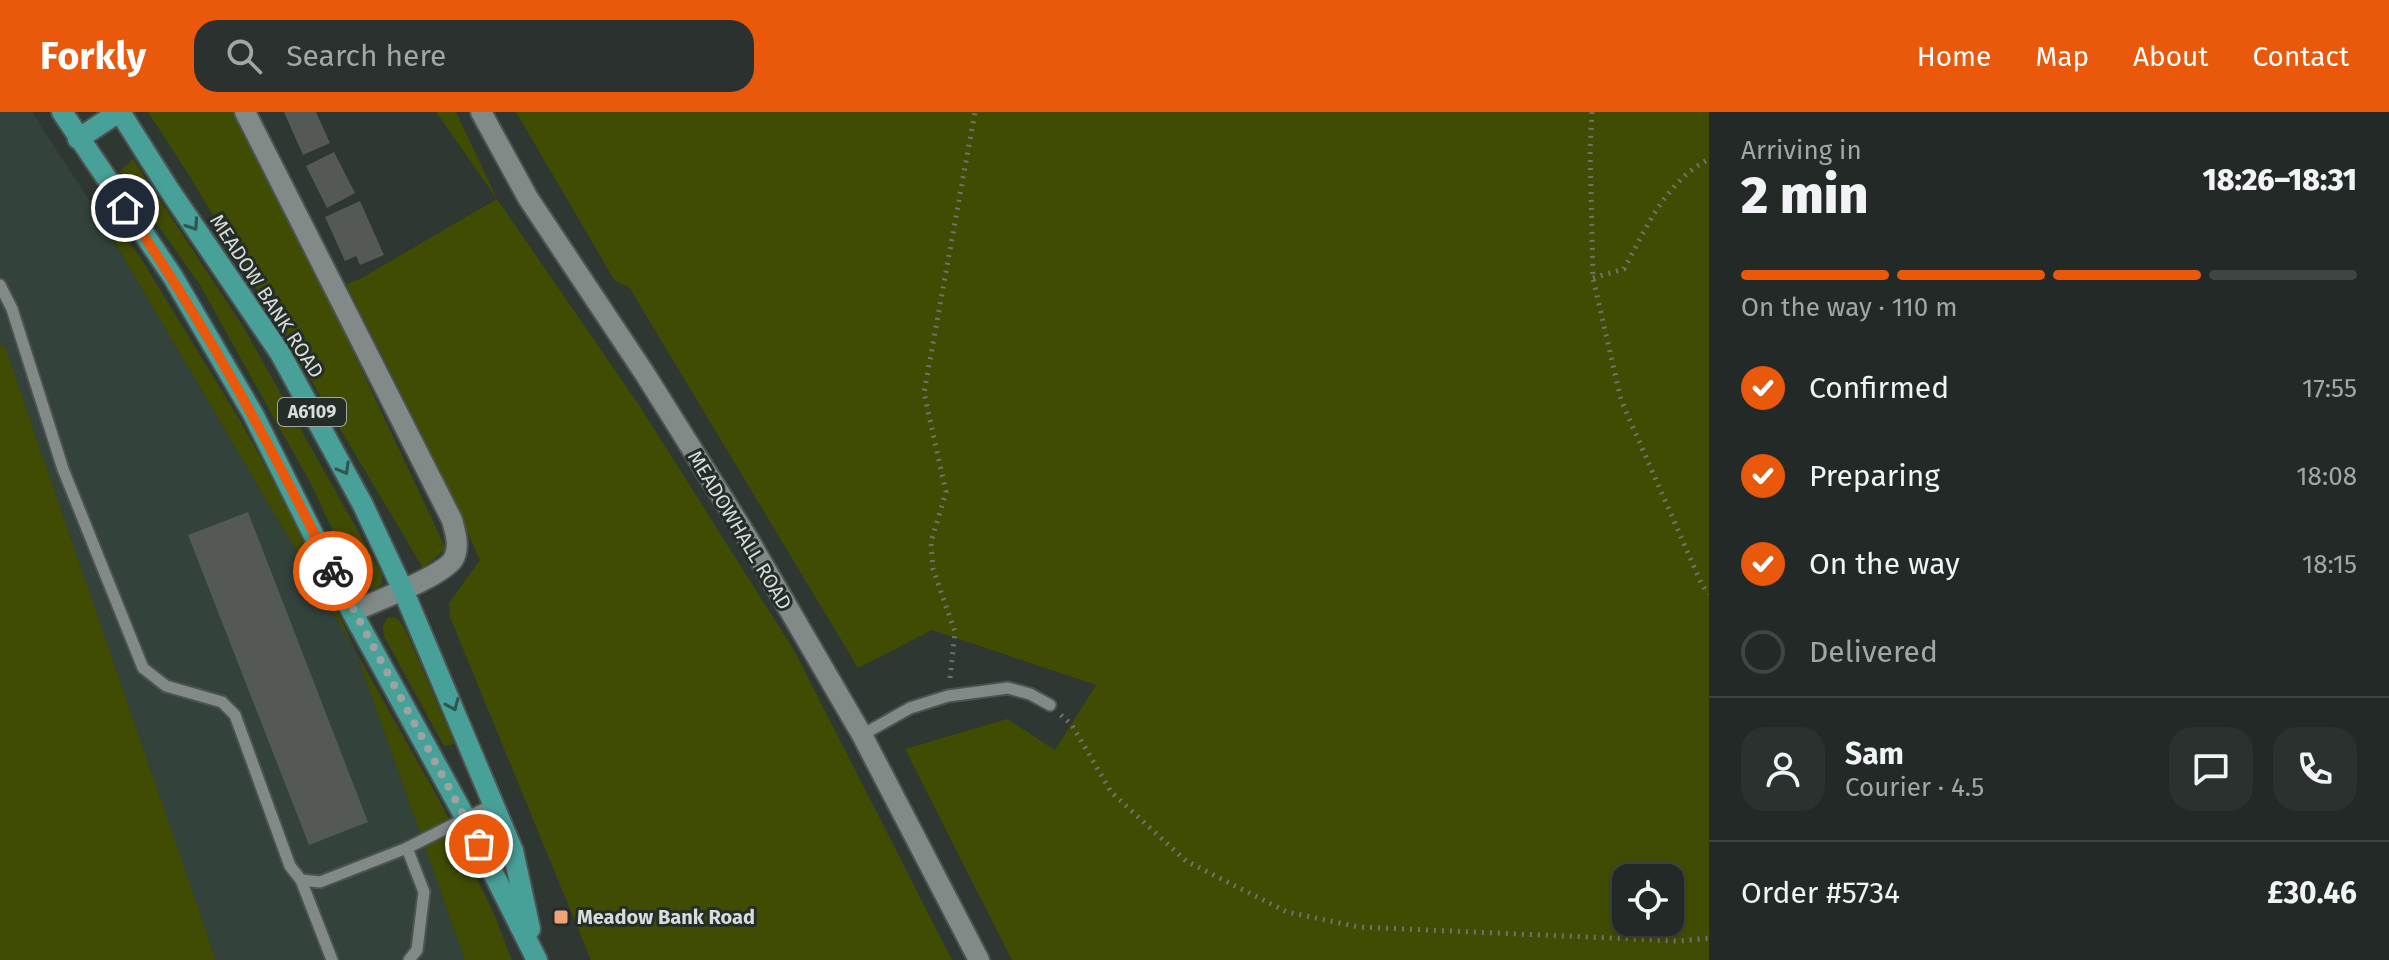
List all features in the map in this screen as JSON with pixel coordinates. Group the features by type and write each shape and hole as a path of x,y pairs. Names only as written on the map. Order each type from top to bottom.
{"main road":[{"name":"MEADOW BANK ROAD","path":"62,112 173,277 253,414 352,612 465,817 536,956"},
{"name":"MEADOW BANK ROAD","path":"120,112 280,353 363,505 403,590 513,851 536,956"},
{"path":"78,139 120,112"}],"street":[{"path":"245,112 452,520 458,542 454,559 439,573 352,612"},
{"name":"MEADOWHALL ROAD","path":"481,112 528,198 645,374 747,537 862,735 979,960"}],"lane":[{"path":"0,285 12,309 63,469 143,668 166,686 222,702 235,715 290,866 301,880 332,960"},
{"path":"862,735 910,708 948,696 1008,688 1030,694 1050,705"},
{"path":"301,880 320,882 407,848 494,804"},
{"path":"407,848 424,892 417,950 409,960"}],"path":[{"path":"948,696 955,632 933,569 931,542 946,492 924,393 975,112"},
{"path":"1592,112 1593,278 1621,400 1702,585 1709,594"},
{"path":"1593,278 1624,269 1658,205 1691,168 1709,159"},
{"path":"1050,705 1072,725 1111,792 1186,861 1287,912 1359,927 1678,941 1709,938"}],"shaded area":[{"path":"0,112 32,112 98,214 356,652 465,960 216,960 4,344 0,347"}],"green space":[{"path":"148,112 240,112 446,549 423,568 189,175"},
{"path":"436,112 456,112 497,199"},
{"path":"516,112 1709,112 1709,960 1012,960 905,749 1007,719 1055,750 1096,685 932,630 858,668 629,287 615,281"},
{"path":"133,159 244,328 382,574 382,584 375,589 364,591 357,582 311,484 200,285 120,171"},
{"path":"497,199 639,405 795,652 952,960 591,960 450,617 449,603 480,560 422,434 346,284 360,279"},
{"path":"98,214 114,222 140,257 241,422 304,538 356,652"},
{"path":"4,344 216,960 0,960 0,347"},
{"path":"388,617 397,618 405,629 455,744 444,746 384,636 383,626"},
{"path":"356,652 444,809 494,914 512,960 465,960"}],"building":[{"path":"284,112 316,112 330,143 303,155"},
{"path":"334,152 355,193 327,208 306,166"},
{"path":"360,201 384,255 360,265 356,256 345,261 325,217"},
{"path":"248,512 368,822 309,845 188,535"}],"way so far":[{"path":"333,571 352,612 479,844"}],"place":[{"name":"Meadow Bank Road","path":"561,917"}],"route":[{"path":"125,208 173,277 253,414 333,571"}]}
